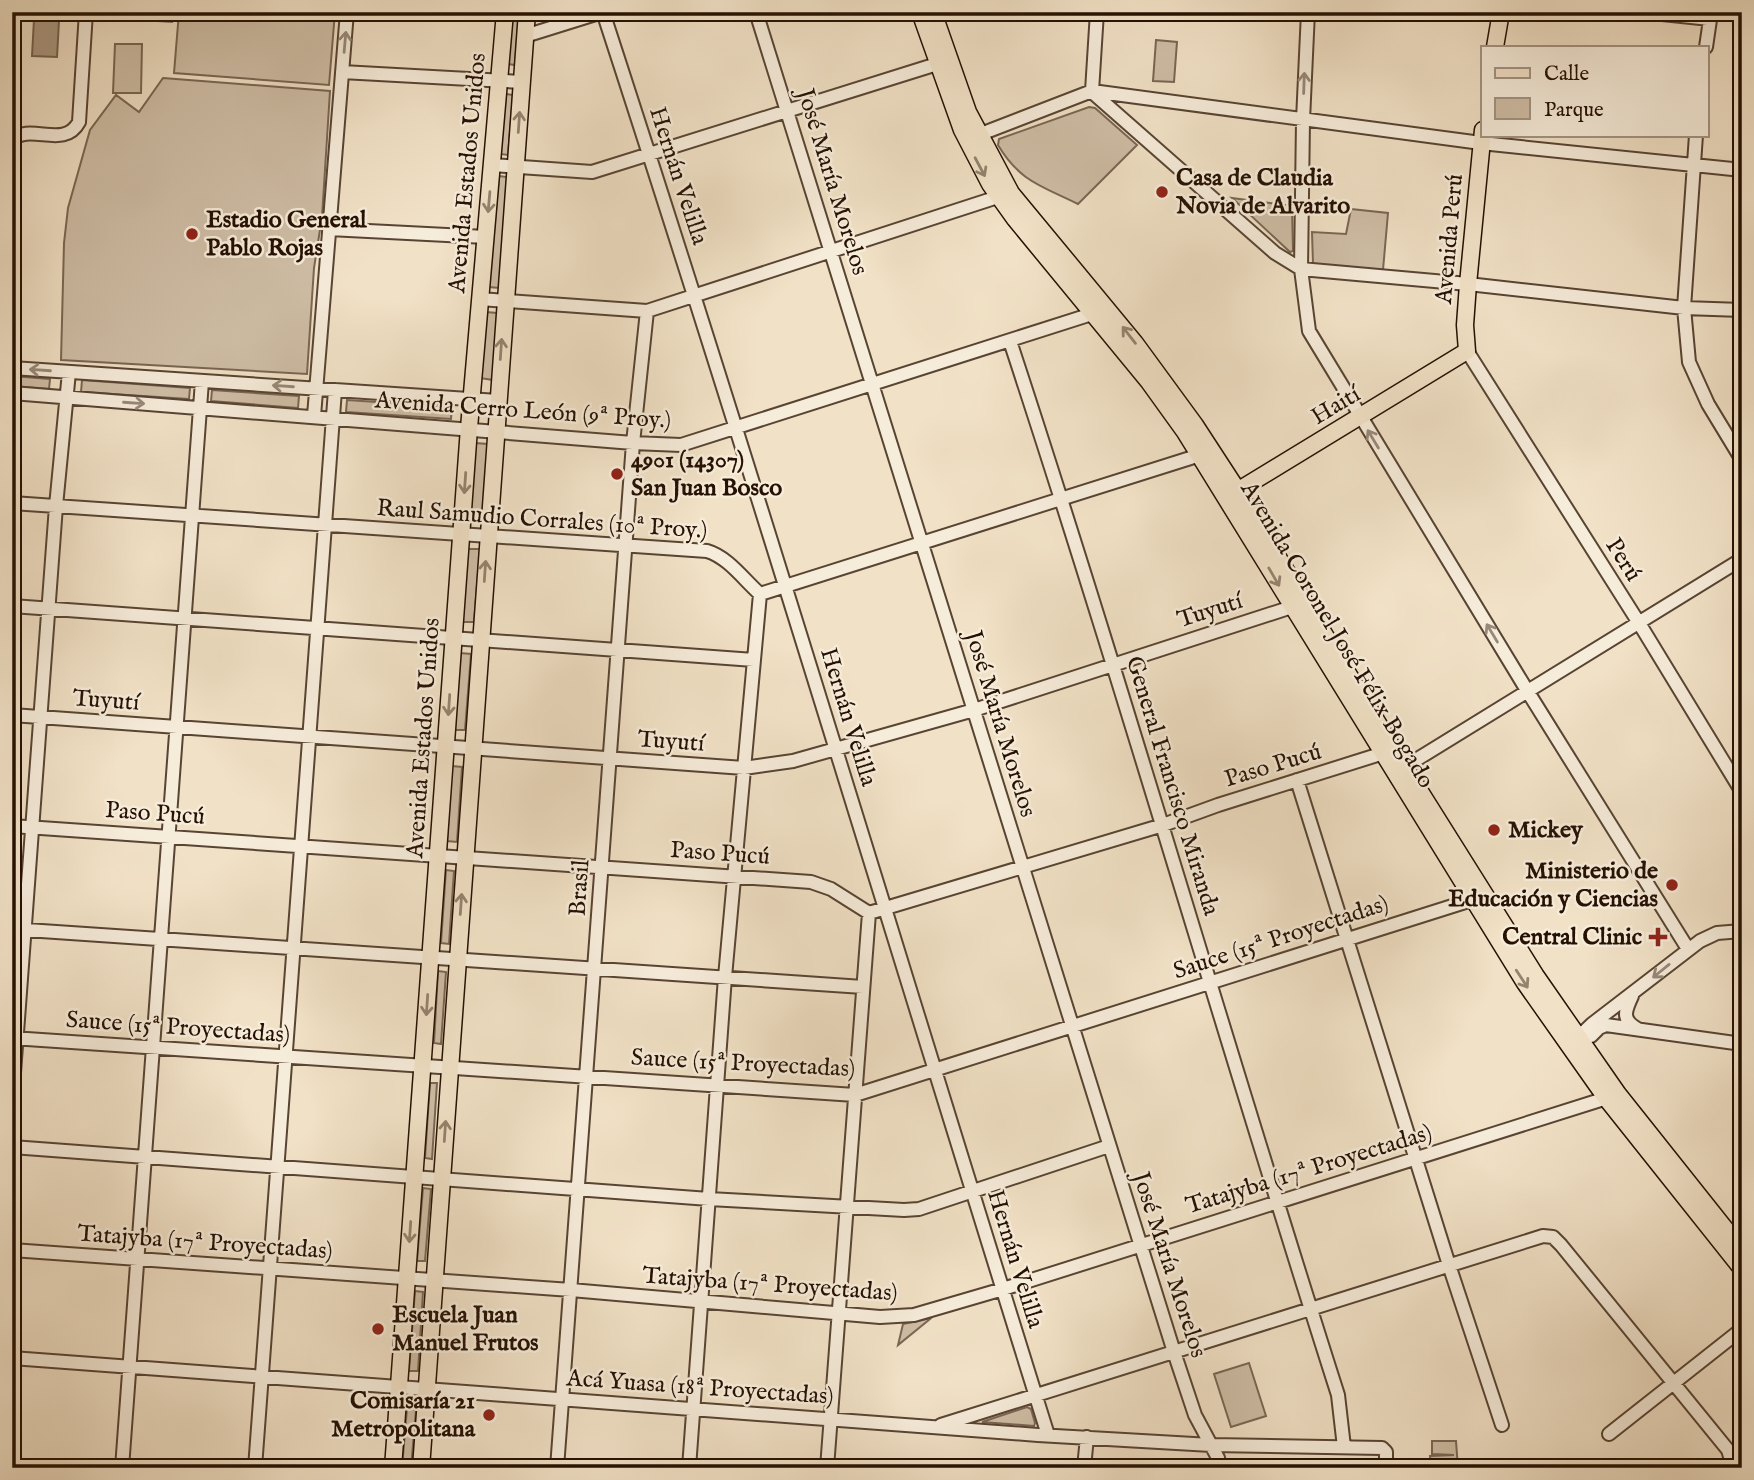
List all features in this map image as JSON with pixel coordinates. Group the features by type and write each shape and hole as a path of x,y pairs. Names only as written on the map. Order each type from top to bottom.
{"main road":[{"name":"Avenida Estados Unidos","path":"393,1468 469,428 505,12"},
{"name":"Avenida Estados Unidos","path":"421,1468 527,12"},
{"name":"Avenida Coronel José Félix Bogado","path":"920,12 937,64 1005,195 1149,382 1200,455 1233,494"},
{"name":"Avenida Coronel José Félix Bogado","path":"933,12 964,101 973,137"},
{"path":"1496,46 1501,12"},
{"name":"Avenida Perú","path":"1467,351 1465,324 1482,137"},
{"name":"Avenida Coronel José Félix Bogado","path":"1005,195 1135,343 1195,425 1298,605 1478,898 1575,1046 1742,1269"},
{"name":"Haití","path":"1233,494 1467,351"},
{"name":"Avenida Coronel José Félix Bogado","path":"1612,1096 1742,1251"}],"street":[{"path":"12,140 20,135 68,135 75,129 79,122 86,12"},
{"path":"314,416 347,12"},
{"path":"525,36 603,12"},
{"name":"Hernán Velilla","path":"603,12 737,428 1048,1435"},
{"name":"José María Morelos","path":"756,12 1174,1352 1195,1415 1219,1458 1220,1468"},
{"path":"1092,92 1097,12"},
{"path":"1308,12 1301,269 1309,331 1688,949"},
{"path":"1643,12 1710,15 1706,46"},
{"path":"492,165 592,172 937,64"},
{"path":"342,72 522,82"},
{"path":"973,137 1092,92 1303,120 1482,137 1742,170"},
{"path":"1092,92 1275,253 1301,269 1684,308 1742,310"},
{"path":"1696,136 1684,308 1689,362 1696,382 1742,460"},
{"path":"480,299 647,311 1005,195"},
{"path":"329,229 486,237"},
{"name":"Brasil","path":"557,1468 633,443 647,311"},
{"name":"Avenida Cerro León (9ª Proy.)","path":"12,393 681,445 1095,313"},
{"name":"General Francisco Miranda","path":"1010,341 1114,665 1209,983 1312,1308 1338,1395 1344,1447"},
{"name":"Perú","path":"1467,351 1742,792"},
{"name":"Avenida Cerro León (9ª Proy.)","path":"12,368 498,401"},
{"path":"12,1100 18,929 32,827 69,372"},
{"path":"122,1468 202,381"},
{"path":"256,1468 335,390"},
{"path":"689,1468 725,977 760,594 1200,455"},
{"name":"Raul Samudio Corrales (10ª Proy.)","path":"12,503 715,553 760,594"},
{"path":"1400,770 1742,559"},
{"name":"Tuyutí","path":"12,715 744,768 793,761 974,710 1298,605"},
{"path":"12,606 754,660"},
{"name":"Paso Pucú","path":"12,825 811,881 831,889 869,913 1163,825 1388,752"},
{"path":"1297,780 1502,1425"},
{"name":"Sauce (15ª Proyectadas)","path":"15,1038 855,1095 1478,898"},
{"path":"827,1468 869,913"},
{"path":"18,929 863,987"},
{"path":"1575,1046 1592,1024 1688,949 1708,936 1742,931"},
{"path":"1634,992 1625,1014 1629,1023 1639,1030"},
{"path":"1575,1046 1606,1025 1742,1044"},
{"name":"Tatajyba (17ª Proyectadas)","path":"12,1250 571,1290 838,1315 905,1317 1003,1289 1612,1096"},
{"path":"12,1147 578,1190 904,1210 919,1209 1110,1146"},
{"path":"935,1427 1543,1236 1553,1237 1728,1450 1732,1463 1727,1468"},
{"path":"1609,1434 1742,1329"},
{"name":"Acá Yuasa (18ª Proyectadas)","path":"12,1358 1048,1435 1211,1445 1385,1450 1386,1468"},
{"path":"1084,1468 1087,1437"},
{"path":"12,1467 25,1468"},
{"path":"1733,1468 1742,1467"}],"green space":[{"path":"127,12 173,12 172,22 127,19"},
{"path":"179,12 335,12 329,85 174,73"},
{"path":"513,12 519,12 515,65 508,64"},
{"path":"1156,40 1177,42 1174,82 1153,81"},
{"path":"115,44 142,44 141,93 113,93"},
{"name":"Estadio General Pablo Rojas","path":"163,78 330,91 322,217 314,268 307,374 61,360 64,243 68,208 90,130 116,95 139,112"},
{"path":"506,94 513,95 508,155 500,154"},
{"path":"1089,107 1095,108 1137,145 1078,204 1023,175 998,145 999,139"},
{"path":"499,176 507,177 499,288 489,287"},
{"path":"1232,198 1292,206 1293,251 1290,252"},
{"path":"1351,209 1388,213 1383,270 1313,264 1312,232 1346,234"},
{"path":"486,312 497,313 493,380 480,378"},
{"path":"12,376 50,379 49,389 12,386"},
{"path":"82,380 190,388 189,399 81,392"},
{"path":"212,390 299,396 298,408 211,401"},
{"path":"347,400 452,407 451,419 346,412"},
{"path":"475,443 488,444 482,521 469,521"},
{"path":"467,549 480,549 474,622 462,622"},
{"path":"460,653 471,654 465,730 455,730"},
{"path":"452,766 462,767 457,842 447,841"},
{"path":"446,870 454,871 449,944 441,943"},
{"path":"438,971 446,972 441,1044 434,1043"},
{"path":"430,1083 437,1083 432,1159 425,1158"},
{"path":"423,1188 431,1189 425,1261 417,1261"},
{"path":"415,1291 423,1292 418,1371 409,1371"},
{"path":"930,1319 898,1345 903,1324"},
{"path":"1249,1363 1266,1416 1231,1427 1214,1374"},
{"path":"1027,1407 1031,1409 1034,1426 982,1422"},
{"path":"407,1408 416,1410 411,1468 402,1468"},
{"path":"1432,1441 1456,1441 1458,1468 1431,1468 1430,1456 1454,1455 1432,1454"}],"shaded area":[{"path":"34,19 59,21 57,57 32,56"}],"place":[{"name":"Casa de Claudia Novia de Alvarito","path":"1162,192"},
{"name":"Estadio General Pablo Rojas","path":"192,234"},
{"name":"4901 (14307) San Juan Bosco","path":"617,474"},
{"name":"Mickey","path":"1494,830"},
{"name":"Ministerio de Educación y Ciencias","path":"1672,885"},
{"name":"Central Clinic","path":"1658,937"},
{"name":"Escuela Juan Manuel Frutos","path":"378,1329"},
{"name":"Comisaría 21 Metropolitana","path":"489,1415"}]}
